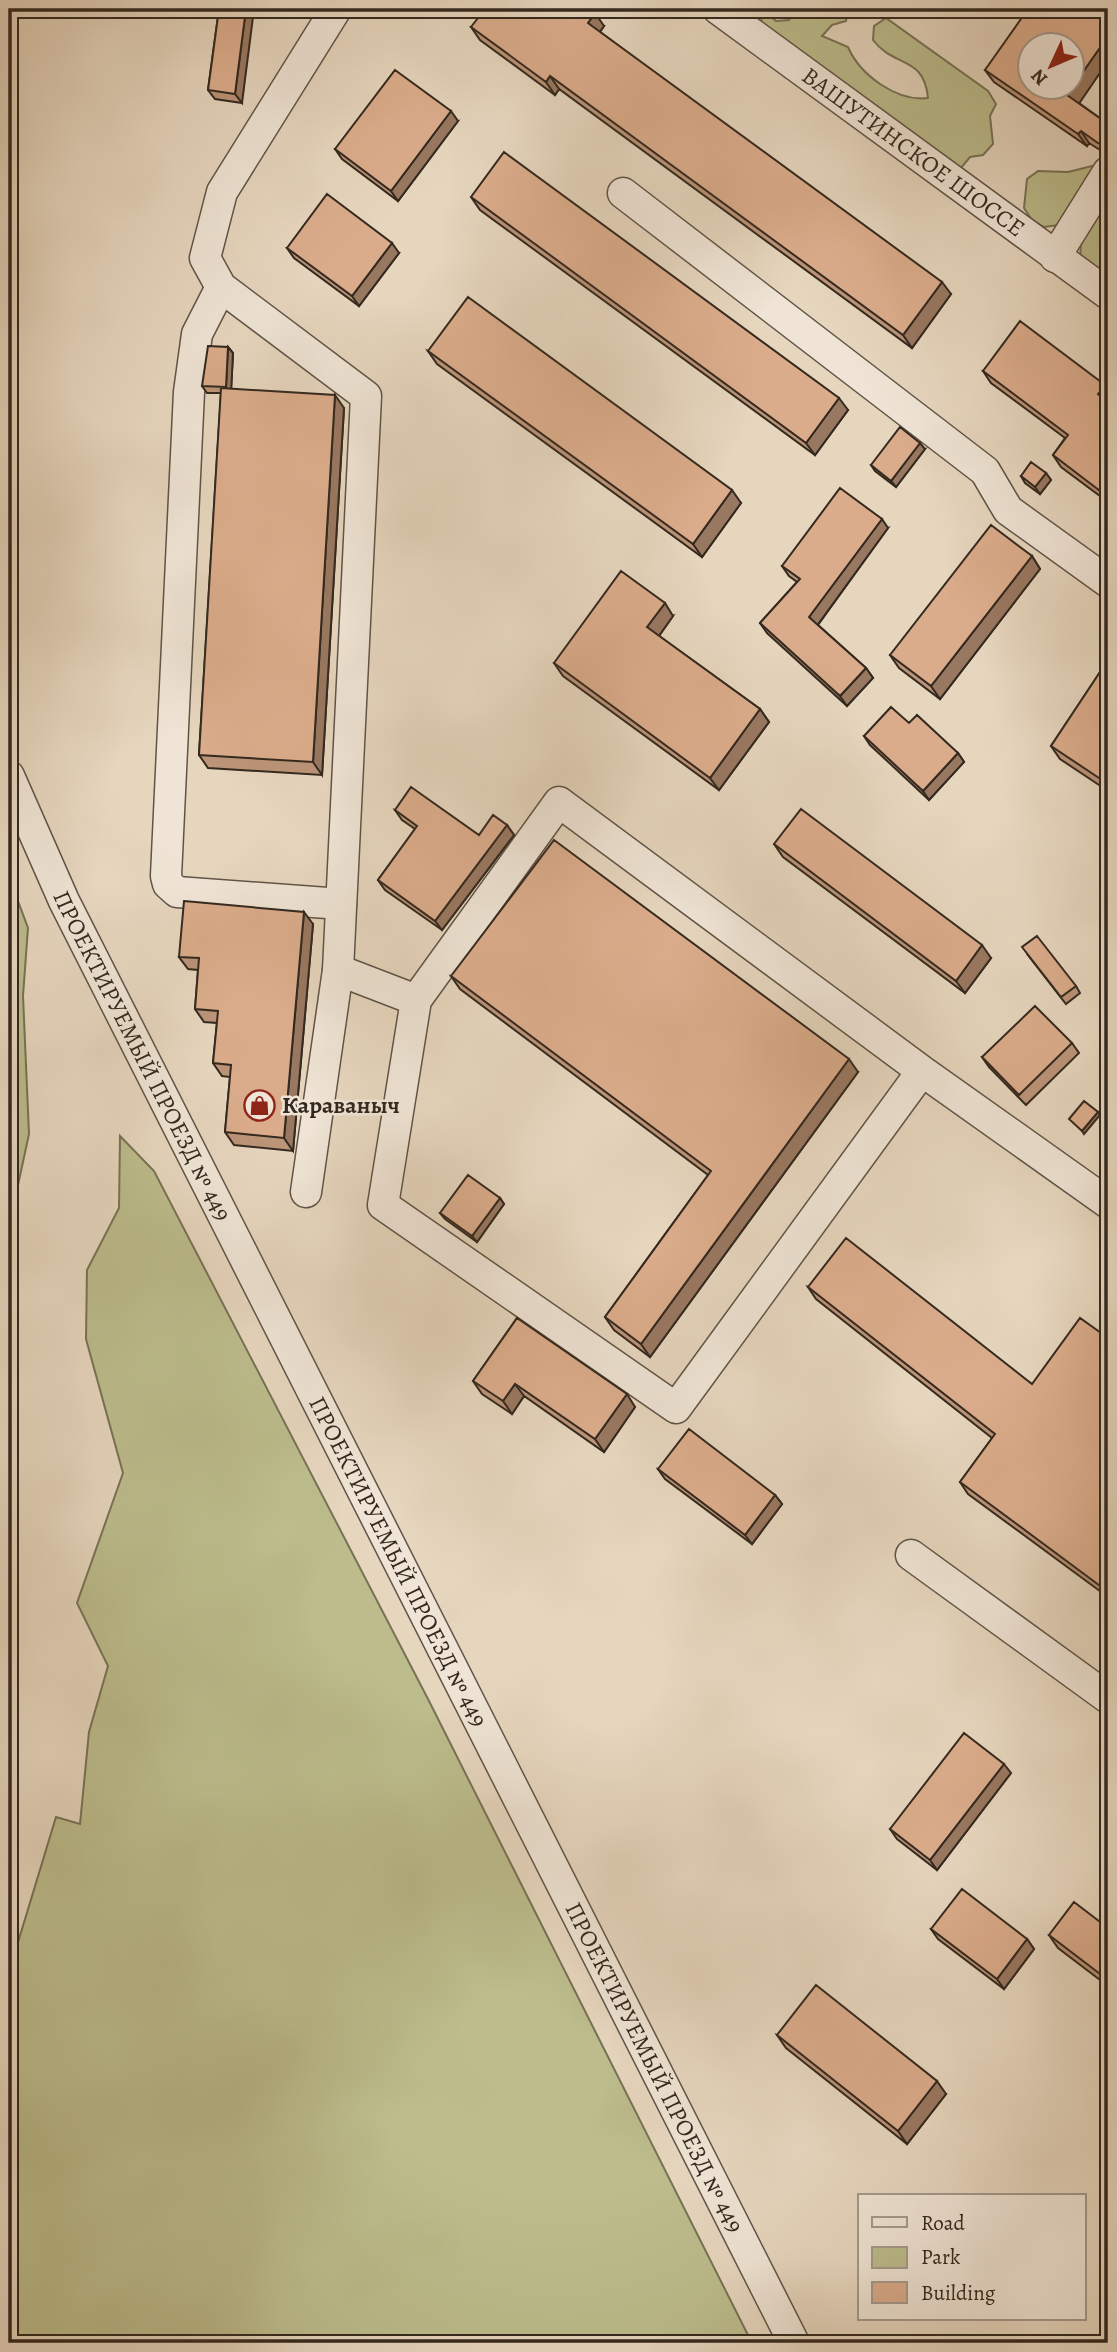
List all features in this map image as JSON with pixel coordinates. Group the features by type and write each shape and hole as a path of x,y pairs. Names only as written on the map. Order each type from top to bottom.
{"street":[{"path":"306,1192 338,970 366,396 221,287 205,258 222,192 336,9"},
{"name":"ВАШУТИНСКОЕ ШОССЕ","path":"718,9 1108,294"},
{"path":"1055,257 1108,172"},
{"path":"623,193 985,471 1008,510 1108,582"},
{"path":"221,287 197,334 189,392 166,876 168,884 177,892 341,904"},
{"name":"ПРОЕКТИРУЕМЫЙ ПРОЕЗД № 449","path":"9,776 64,901 794,2343"},
{"path":"922,1070 676,1408 383,1205 416,1000 559,802 922,1070 1108,1203"},
{"path":"338,970 416,1000"},
{"path":"911,1555 1108,1698"}],"green space":[{"path":"796,9 849,9 846,21 832,25 822,36 848,47 870,76 892,91 904,96 928,98 921,75 907,63 881,49 873,40 874,26 886,18 988,91 996,104 990,116 993,144 983,155 970,157 961,168 760,29 762,16 768,14 776,21 789,20"},
{"path":"1096,165 1108,170 1108,276 1104,279 1080,265 1081,237 1059,225 1044,227 1032,220 1024,208 1027,179 1038,171 1068,172"},
{"path":"9,877 28,928 23,996 29,1134 15,1199 9,1333"},
{"path":"120,1136 154,1171 428,1699 752,2343 9,2343 9,1972 56,1817 80,1824 89,1732 108,1666 77,1603 123,1473 86,1339 87,1270 119,1208"}],"building":[{"path":"219,9 246,9 235,94 208,90"},
{"path":"485,9 589,9 595,13 588,23 942,282 903,335 550,76 546,82 471,27"},
{"path":"1028,9 1108,9 1108,36 1086,68 1086,32 1016,32 1016,91 985,70"},
{"path":"395,70 451,111 391,191 335,149"},
{"path":"1032,102 1077,102 1108,124 1108,145 1098,143 1081,131 1078,134"},
{"path":"504,152 839,398 806,443 471,197"},
{"path":"327,194 392,243 352,296 287,248"},
{"path":"468,297 732,490 693,544 428,351"},
{"path":"1020,321 1105,385 1098,394 1108,402 1108,497 1053,455 1068,435 983,371"},
{"path":"208,346 228,347 226,387 202,386"},
{"path":"221,388 335,395 313,762 199,755"},
{"path":"900,427 920,443 891,481 871,465"},
{"path":"1031,462 1046,473 1035,487 1021,476"},
{"path":"840,488 882,519 809,617 866,668 840,696 760,623 800,579 782,566"},
{"path":"991,525 1032,556 931,686 890,655"},
{"path":"621,571 665,603 647,627 760,709 710,778 554,663"},
{"path":"1108,660 1108,784 1051,746"},
{"path":"891,707 909,723 917,715 958,753 923,791 864,736"},
{"path":"411,787 479,835 493,815 507,825 435,921 378,880 417,826 395,810"},
{"path":"801,809 982,945 956,981 774,844"},
{"path":"554,840 849,1059 641,1344 605,1317 711,1171 451,976"},
{"path":"184,901 304,912 284,1138 225,1132 231,1065 213,1063 218,1011 195,1009 199,958 179,957"},
{"path":"1037,936 1076,986 1061,997 1022,947"},
{"path":"1035,1006 1072,1043 1019,1095 982,1057"},
{"path":"1084,1101 1098,1112 1082,1131 1069,1119"},
{"path":"468,1175 500,1198 472,1236 440,1213"},
{"path":"846,1238 1032,1384 1080,1318 1108,1338 1108,1581 1103,1588 960,1482 995,1434 808,1287"},
{"path":"517,1318 627,1394 595,1439 515,1384 503,1401 473,1381"},
{"path":"689,1429 775,1495 745,1535 658,1469"},
{"path":"964,1733 1004,1764 930,1860 890,1829"},
{"path":"962,1889 1027,1939 997,1979 931,1929"},
{"path":"1074,1902 1108,1928 1108,1980 1049,1935"},
{"path":"816,1985 937,2081 898,2131 777,2035"}],"place":[{"name":"Караваныч","path":"259,1105"}]}
